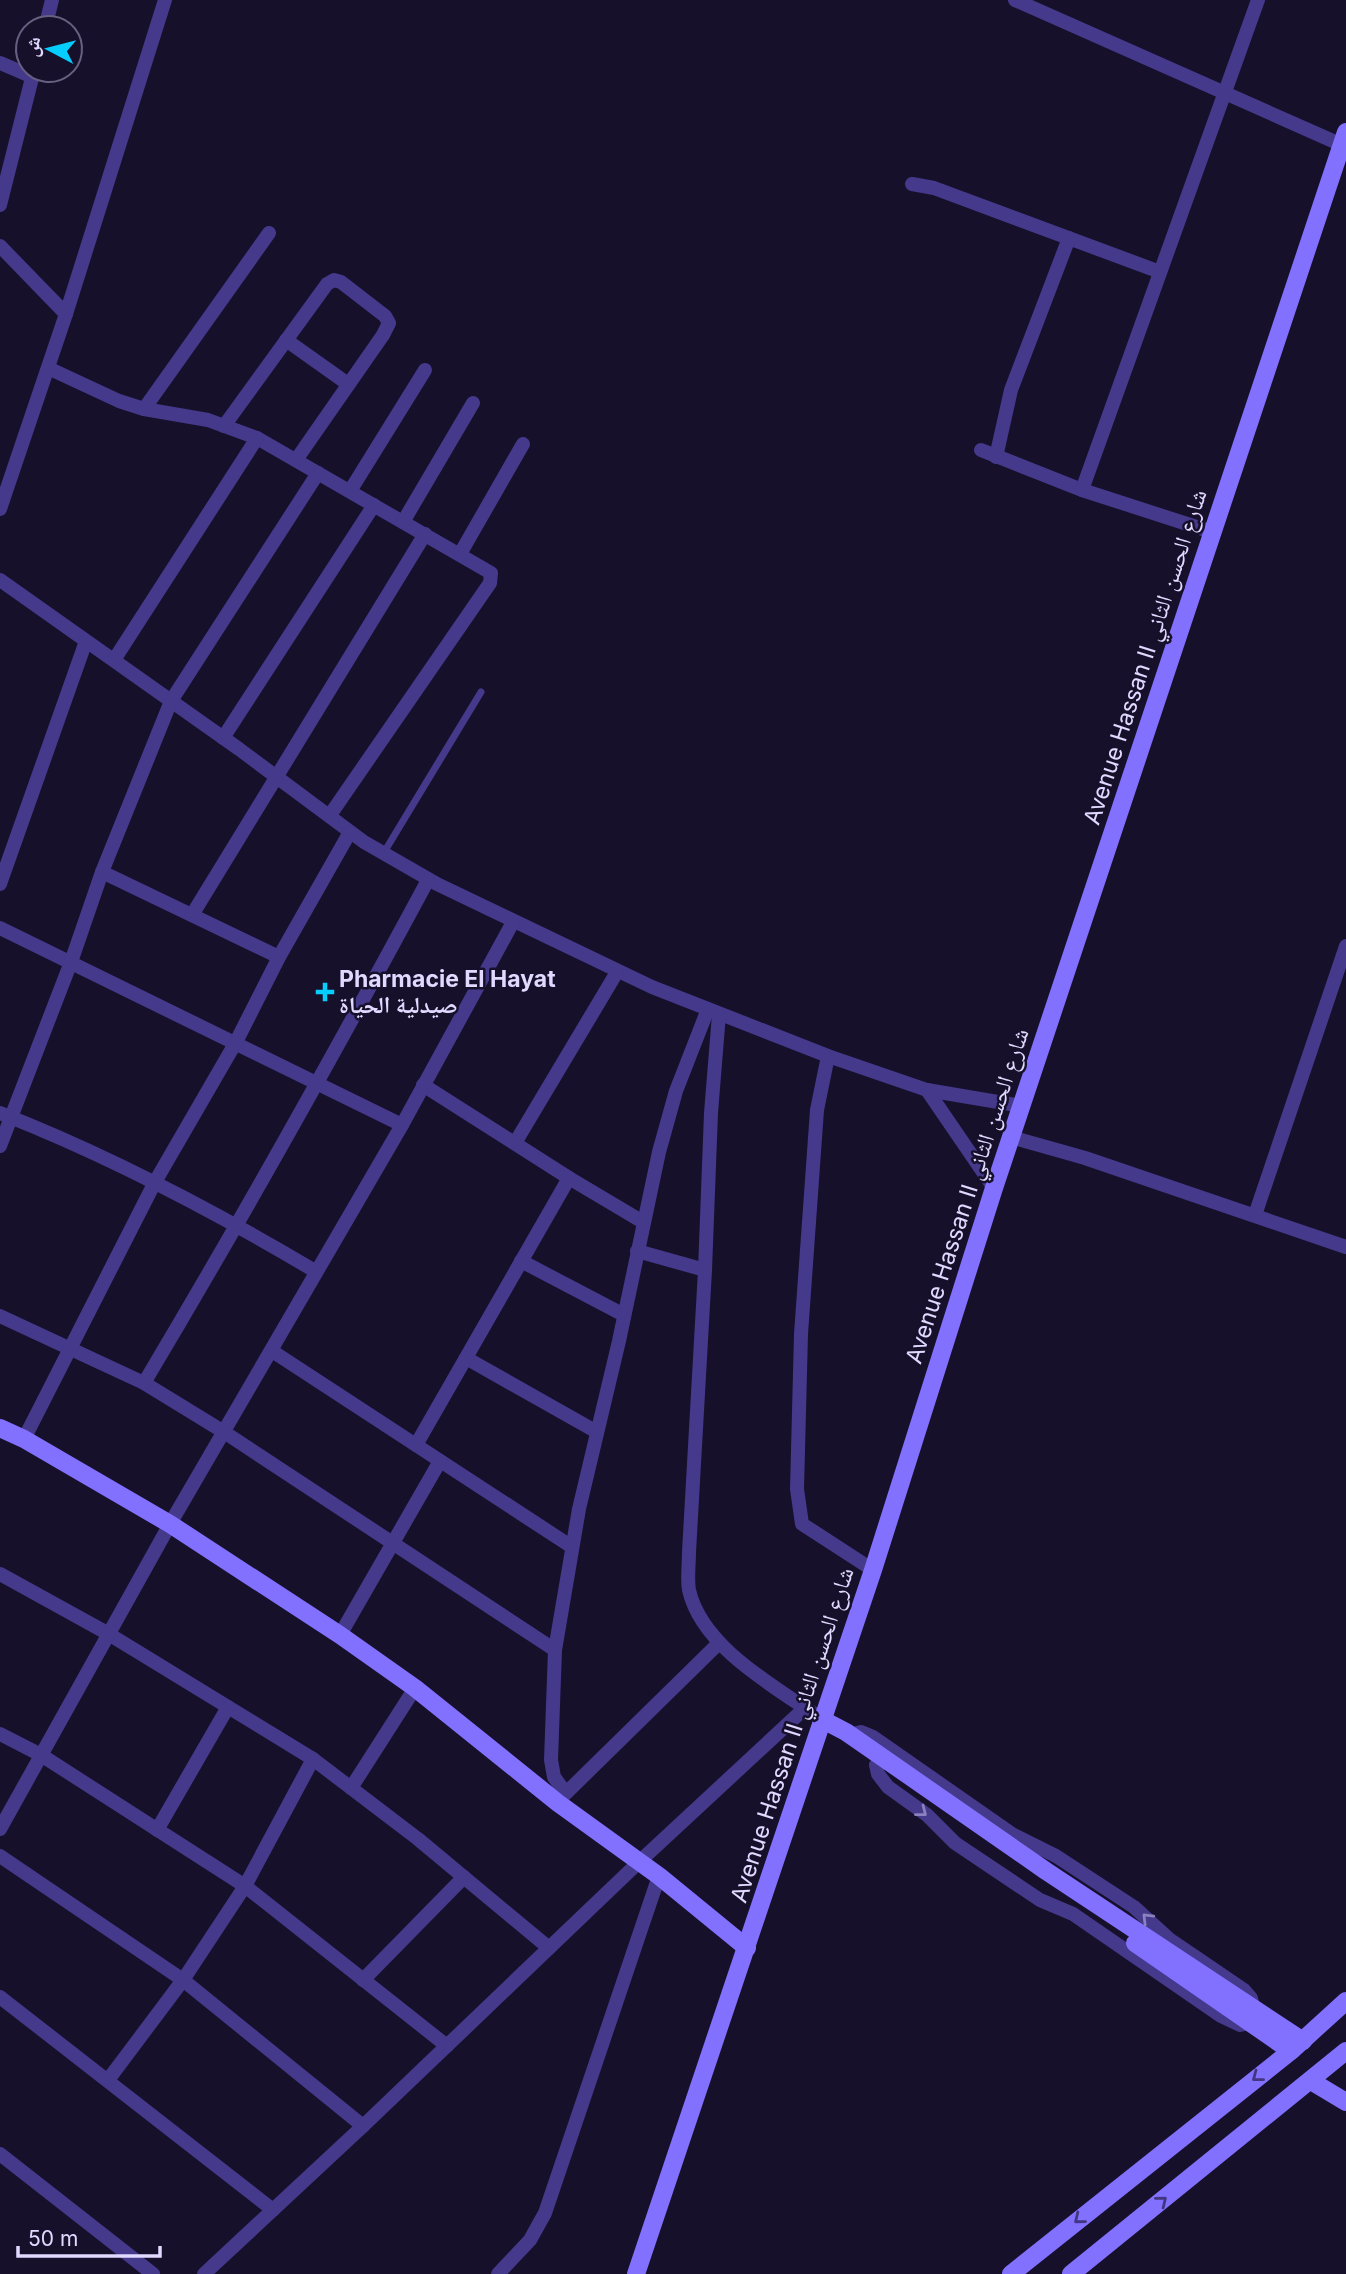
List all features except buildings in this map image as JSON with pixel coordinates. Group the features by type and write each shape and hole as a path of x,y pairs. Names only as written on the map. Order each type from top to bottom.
{"street":[{"path":"0,509 66,314 165,0"},
{"path":"1015,0 1225,93 1344,139"},
{"path":"1082,490 1258,0"},
{"path":"0,205 31,84"},
{"name":"Avenue Hassan II شارع الحسن الثاني","path":"636,2274 873,1570 994,1188 1344,139"},
{"path":"912,184 934,188 1160,272"},
{"path":"144,409 269,233"},
{"path":"996,457 1011,390 1069,238"},
{"path":"0,246 66,314"},
{"path":"224,426 327,284 334,280 341,282 385,316 389,323 296,460"},
{"path":"286,340 348,384"},
{"path":"48,368 119,401 144,409 208,420 257,438 491,573 490,583 330,815"},
{"path":"349,491 425,370"},
{"path":"403,522 473,403"},
{"path":"114,660 257,438"},
{"path":"460,554 523,444"},
{"path":"981,450 1082,490 1212,531"},
{"path":"0,1146 6,1115 71,962 102,872 171,701 318,473"},
{"path":"223,738 374,505"},
{"path":"192,915 425,534"},
{"path":"0,580 276,776 350,832 428,880 617,972 828,1056 927,1090 1022,1106"},
{"path":"0,884 86,641"},
{"path":"24,1439 69,1346 155,1182 236,1042 279,957 350,832"},
{"path":"102,872 279,957"},
{"path":"144,1383 238,1225 428,880"},
{"path":"0,1829 107,1633 402,1125 513,922"},
{"path":"0,928 402,1125"},
{"path":"1255,1215 1346,946"},
{"path":"515,1143 617,972"},
{"path":"561,1798 551,1760 555,1650 572,1547 643,1222 676,1091 713,1012"},
{"path":"713,1012 705,1270 688,1552 689,1589 699,1619 719,1643 805,1708 850,1735 1297,2046"},
{"path":"828,1056 817,1110 813,1162 801,1334 797,1489 802,1524 873,1570"},
{"path":"423,1085 643,1222"},
{"path":"927,1090 994,1188"},
{"path":"6,1115 155,1182 238,1225 315,1271"},
{"path":"1011,1138 1084,1158 1346,1247"},
{"path":"416,1445 569,1178"},
{"path":"637,1251 705,1270"},
{"path":"521,1261 624,1315"},
{"path":"0,1316 144,1383 224,1432 555,1650"},
{"path":"272,1351 572,1547"},
{"path":"466,1358 597,1432"},
{"path":"0,1428 24,1439 170,1524 340,1635 561,1798 747,1948"},
{"path":"340,1635 440,1461"},
{"path":"0,1574 107,1633 313,1759 464,1877 549,1948"},
{"path":"561,1798 719,1643"},
{"path":"351,1788 415,1688"},
{"path":"157,1830 228,1707"},
{"path":"204,2274 363,2126 639,1861 805,1708"},
{"path":"822,1720 841,1742 1252,2015"},
{"path":"0,1734 41,1755 245,1886 447,2046"},
{"path":"108,2080 183,1980 245,1886 313,1759"},
{"path":"0,1856 183,1980 363,2126"},
{"path":"363,1980 464,1877"},
{"path":"498,2274 530,2240 545,2213 660,1877"},
{"path":"0,1997 273,2210"},
{"path":"1011,2274 1297,2046 1346,2001"},
{"path":"1071,2274 1343,2058"},
{"path":"1311,2081 1346,2102"},
{"path":"0,2154 153,2274"}],"lane":[{"path":"382,854 481,692"}],"place":[{"name":"Pharmacie El Hayat صيدلية الحياة","path":"325,992"}]}
